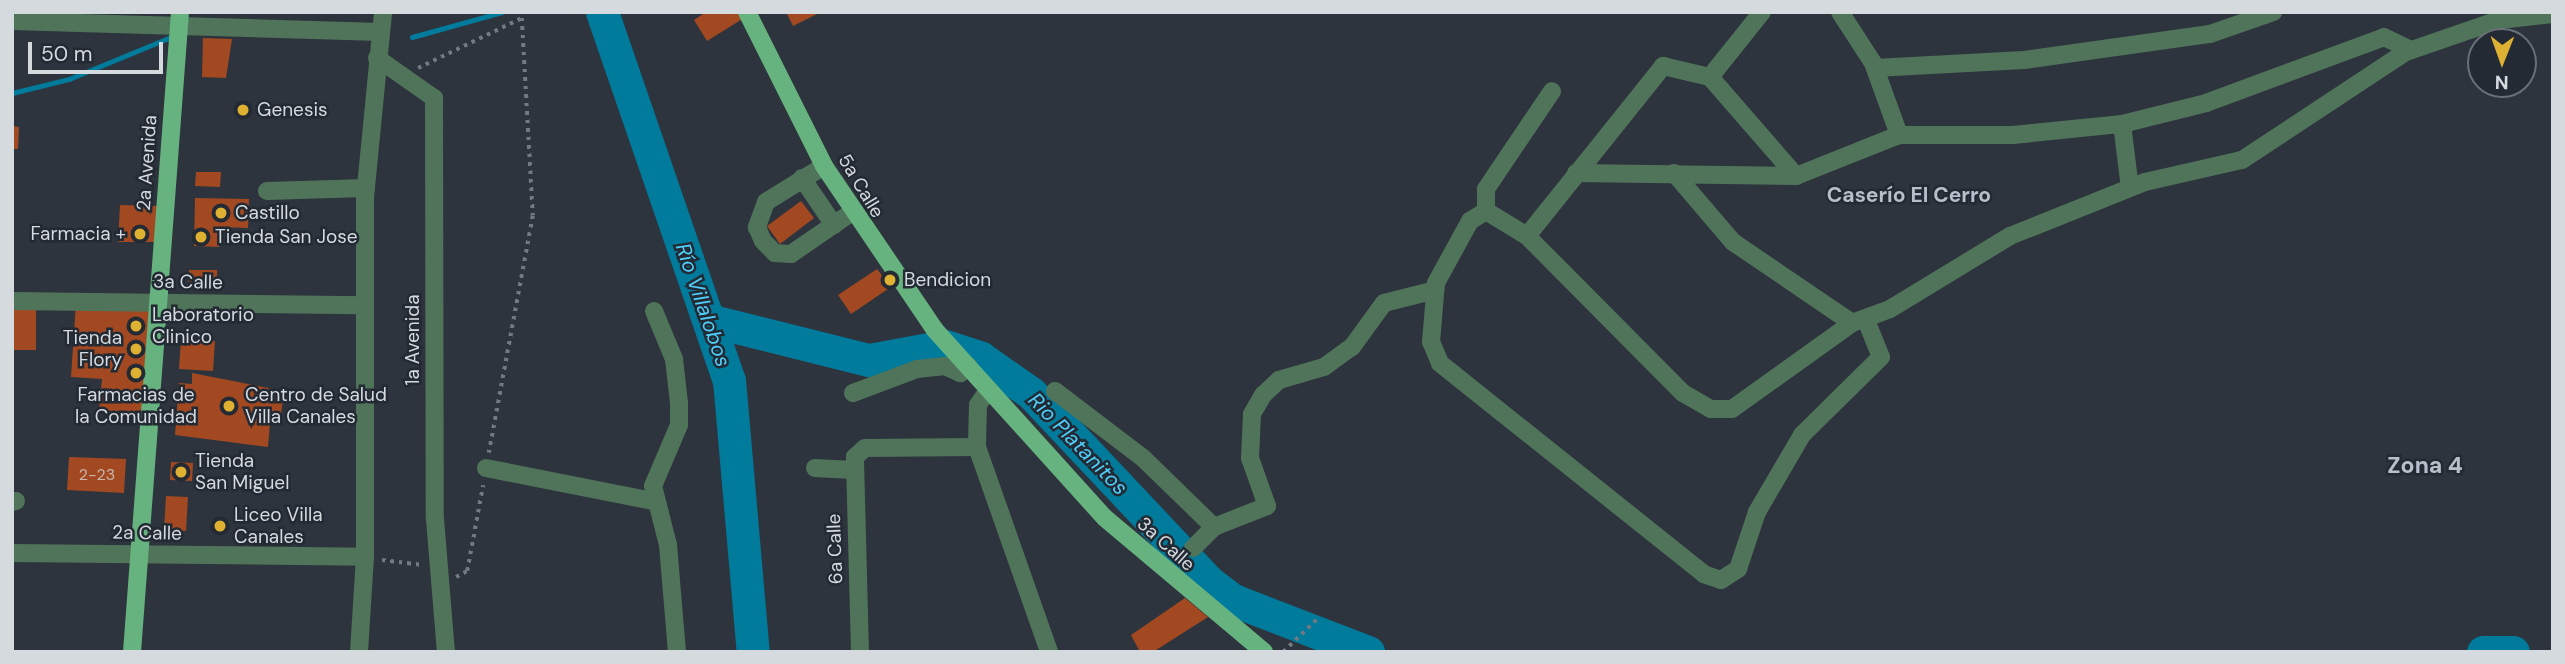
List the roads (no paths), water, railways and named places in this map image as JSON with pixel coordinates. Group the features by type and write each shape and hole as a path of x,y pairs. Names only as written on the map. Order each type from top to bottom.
{"main road":[{"name":"5a Calle","path":"747,12 824,166 852,212 935,330 967,365"},
{"name":"2a Avenida","path":"132,652 178,29"},
{"name":"3a Calle","path":"967,365 1105,518 1264,652"}],"street":[{"path":"12,21 178,29 382,20 401,12"},
{"path":"1710,77 1762,12"},
{"path":"1840,12 1875,68 1899,135"},
{"path":"1875,68 2024,60 2210,34 2273,12"},
{"path":"1486,211 1527,236 1683,393 1711,409 1740,405 1859,321 2010,236 2130,188 2242,160 2411,50 2499,20 2553,14"},
{"path":"359,652 365,557 366,188 382,20"},
{"path":"1576,173 1796,176 1899,135 2014,135 2122,124 2182,111 2384,37 2411,50"},
{"name":"1a Avenida","path":"377,58 434,98 439,572 446,652"},
{"path":"1527,236 1657,71 1678,66 1710,77 1796,176"},
{"path":"1486,211 1486,189 1552,91"},
{"path":"2122,124 2130,188"},
{"path":"824,166 802,178 758,213 763,241 775,253 791,254 852,212"},
{"path":"1486,211 1470,221 1435,290 1431,342 1440,363 1703,574 1721,580 1738,569 1757,512 1802,435 1881,357 1859,321 1733,242 1674,173"},
{"path":"802,178 834,225"},
{"path":"267,191 366,188"},
{"path":"1193,548 1214,527 1267,506 1250,458 1252,414 1263,395 1279,380 1324,367 1352,347 1384,303 1435,290"},
{"name":"3a Calle","path":"12,301 364,305"},
{"path":"654,311 674,359 680,425 653,486 653,501 668,545 677,652"},
{"path":"853,393 917,369 945,366 960,373 967,365"},
{"path":"989,389 978,405 977,447 1049,652"},
{"path":"1055,391 1143,458 1214,527"},
{"path":"815,468 853,470 865,448 977,447"},
{"path":"486,468 653,501"},
{"name":"6a Calle","path":"853,470 860,652"},
{"name":"2a Calle","path":"12,554 365,557"}],"waterway":[{"path":"412,37 502,12"},
{"name":"Río Villalobos","path":"602,12 729,380 753,652"},
{"path":"12,93 69,79 176,35"},
{"name":"Rio Platanitos","path":"712,321 869,360 945,346 981,358 1031,393 1209,582 1233,600 1368,652"},
{"path":"2483,652 2513,652"}],"place":[{"name":"Genesis","path":"243,110"},
{"name":"Castillo","path":"221,213"},
{"name":"Farmacia +","path":"140,234"},
{"name":"Tienda San Jose","path":"201,237"},
{"name":"Bendicion","path":"890,280"},
{"name":"Laboratorio Clinico","path":"136,326"},
{"name":"Tienda Flory","path":"136,349"},
{"name":"Farmacias de la Comunidad","path":"136,373"},
{"name":"Centro de Salud Villa Canales","path":"229,406"},
{"name":"Tienda San Miguel","path":"181,472"},
{"name":"Liceo Villa Canales","path":"220,526"}],"district":[{"name":"Caserío El Cerro","path":"1909,195"},
{"name":"Zona 4","path":"2425,465"}]}
